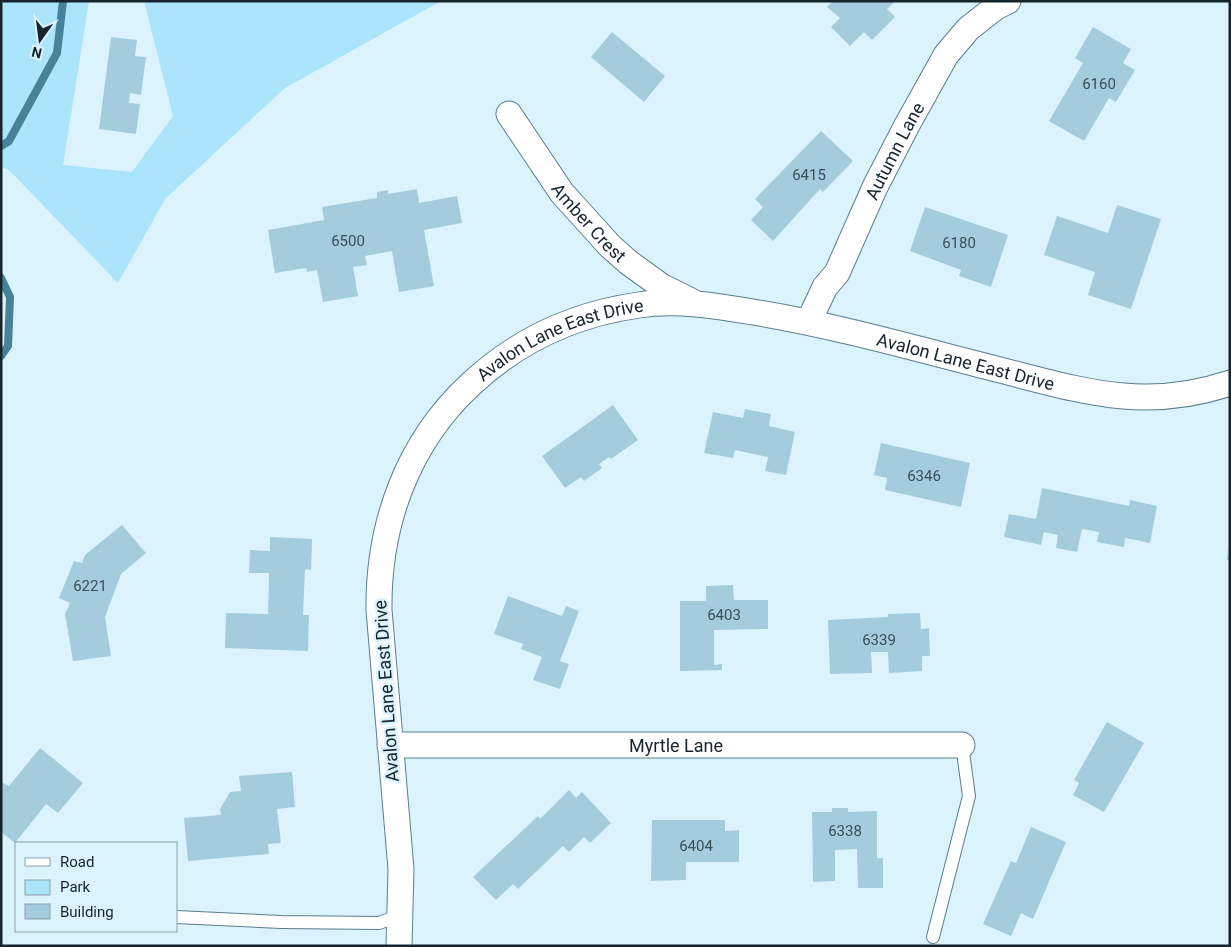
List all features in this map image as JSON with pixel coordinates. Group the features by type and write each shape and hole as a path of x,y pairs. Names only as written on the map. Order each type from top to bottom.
{"street":[{"name":"Autumn Lane","path":"809,322 825,287 837,273 889,158 940,65 968,29 996,7 1008,1"},
{"name":"Amber Crest","path":"509,114 562,193 610,246 661,286 695,304"},
{"name":"Avalon Lane East Drive","path":"399,946 401,870 379,610 382,554 386,530 399,488 419,447 432,428 460,393 512,350 541,334 573,320 616,308 661,303 695,304 809,322 1060,386 1109,396 1135,398 1174,396 1208,390 1230,383"},
{"name":"Myrtle Lane","path":"390,744 962,745"}],"lane":[{"path":"933,937 969,796 962,745"},
{"path":"178,917 281,922 379,923 401,915"}],"green space":[{"path":"1,1 89,1 63,165 132,172 173,116 144,1 441,1 285,88 165,199 118,283 9,170 1,167"}],"building":[{"path":"833,1 895,1 887,9 895,17 872,40 864,32 850,46 831,27 840,18 827,7"},
{"path":"1093,27 1131,49 1123,63 1135,70 1116,102 1109,98 1084,141 1049,121 1083,63 1075,58"},
{"path":"612,32 665,76 644,102 591,57"},
{"path":"111,37 137,40 135,56 146,57 141,95 130,93 129,103 140,104 136,134 99,129"},
{"path":"821,131 853,161 823,192 820,189 773,241 751,220 763,207 755,199"},
{"path":"417,189 419,203 457,196 462,223 424,230 434,286 399,292 392,251 365,256 367,265 353,267 358,296 323,302 317,270 307,272 306,268 275,273 268,230 324,220 322,207 377,198 377,192 388,190 388,194"},
{"path":"1117,205 1161,219 1131,309 1088,295 1095,272 1044,255 1057,216 1108,233"},
{"path":"925,207 1008,235 991,287 959,276 961,270 910,251"},
{"path":"613,405 638,440 611,459 609,457 599,464 602,468 584,481 581,477 565,488 542,456"},
{"path":"745,409 771,414 769,426 795,432 786,475 765,471 768,457 735,450 733,458 704,453 713,412 743,418"},
{"path":"881,443 970,463 961,507 885,490 887,478 874,475"},
{"path":"1042,488 1129,506 1130,500 1157,506 1150,543 1125,538 1124,547 1097,542 1099,532 1082,529 1077,552 1056,548 1058,535 1044,532 1041,545 1004,537 1009,514 1036,519"},
{"path":"122,525 146,553 121,574 105,617 111,656 73,661 65,614 70,603 59,598 74,561 82,563 85,555"},
{"path":"270,537 312,539 311,570 305,569 303,615 309,615 308,651 225,648 226,613 268,614 269,573 249,573 250,550 270,551"},
{"path":"1229,546 1230,560 1227,560"},
{"path":"733,585 734,600 768,600 768,629 714,630 714,665 722,664 722,670 680,671 680,601 706,601 706,586"},
{"path":"508,596 562,616 566,606 579,611 560,661 569,664 560,689 533,680 542,657 521,649 523,644 494,634"},
{"path":"920,613 921,629 929,628 930,656 922,656 922,671 889,673 888,652 871,652 872,673 830,674 828,620 888,617 888,614"},
{"path":"1107,722 1144,743 1104,812 1073,795 1079,783 1074,780"},
{"path":"40,748 83,783 58,813 46,804 15,843 1,832 1,782 9,786"},
{"path":"292,772 295,807 277,809 281,843 268,844 269,854 188,861 184,818 221,815 220,809 230,792 241,791 239,776"},
{"path":"569,790 576,798 582,792 611,823 590,843 584,837 569,852 563,846 518,889 513,884 496,900 473,877 538,816 540,819"},
{"path":"832,808 848,808 848,812 877,811 877,858 883,858 883,888 858,888 857,849 835,850 835,881 813,882 812,812 832,812"},
{"path":"652,820 725,820 725,831 739,830 739,862 686,862 686,880 651,881"},
{"path":"1031,827 1066,842 1033,919 1021,913 1011,936 983,924 1011,861 1016,863"}],"waterway":[{"path":"1,146 9,141 57,53 63,1"},
{"path":"1,278 10,297 8,346 1,356"}]}
